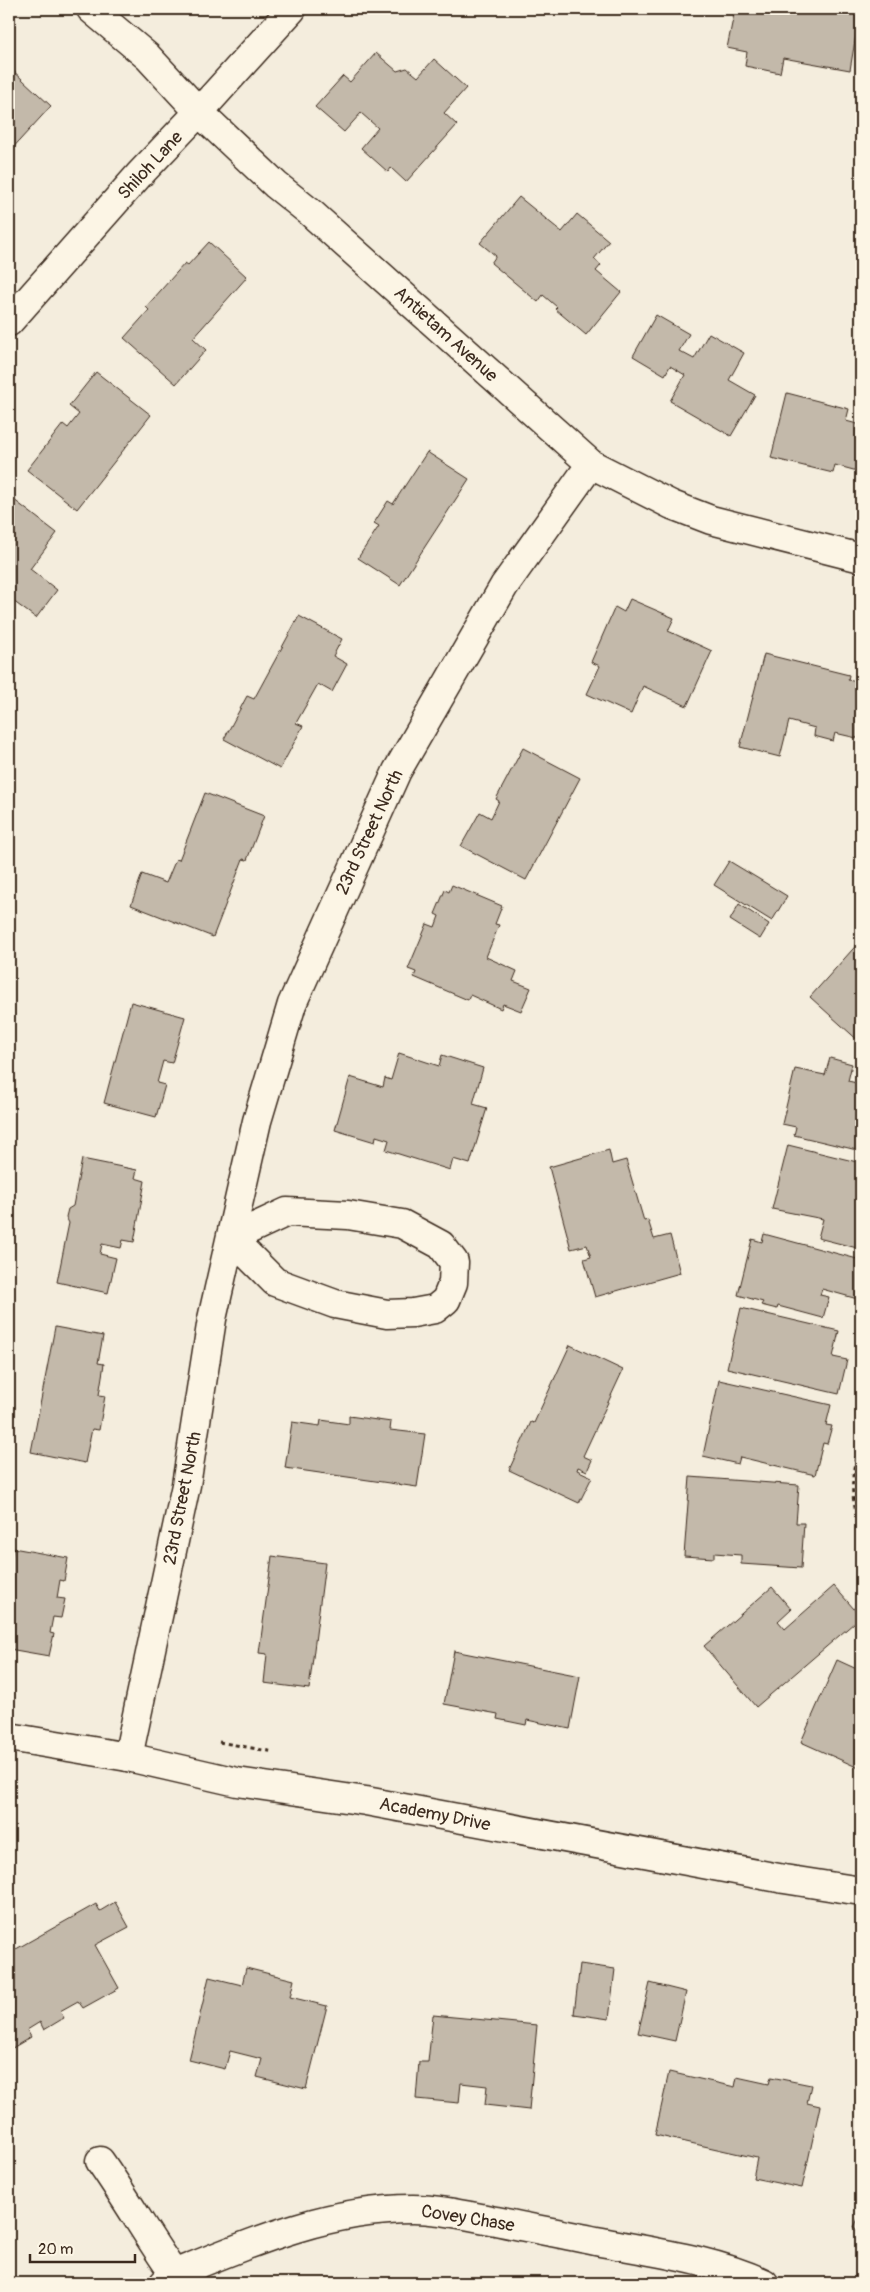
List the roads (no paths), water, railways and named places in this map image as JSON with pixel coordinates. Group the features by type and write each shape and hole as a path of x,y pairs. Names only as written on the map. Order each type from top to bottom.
{"street":[{"name":"Antietam Avenue","path":"92,9 148,57 199,112 276,185 319,220 591,464 672,505 711,520 861,558"},
{"name":"Shiloh Lane","path":"9,322 139,175 292,9"},
{"name":"23rd Street North","path":"128,1757 186,1485 212,1319 257,1121 292,1004 397,771 504,586 591,464"},
{"path":"287,1212 348,1215 402,1224 441,1245 454,1262 453,1283 446,1300 435,1309 413,1313 387,1314 335,1304 275,1282 231,1238 287,1212"},
{"name":"Academy Drive","path":"9,1737 128,1757 237,1782 366,1801 774,1878 861,1892"},
{"path":"100,2161 125,2196 169,2279"},
{"name":"Covey Chase","path":"169,2279 292,2228 332,2217 372,2211 415,2209 458,2214 700,2261 742,2273 764,2283"}]}
